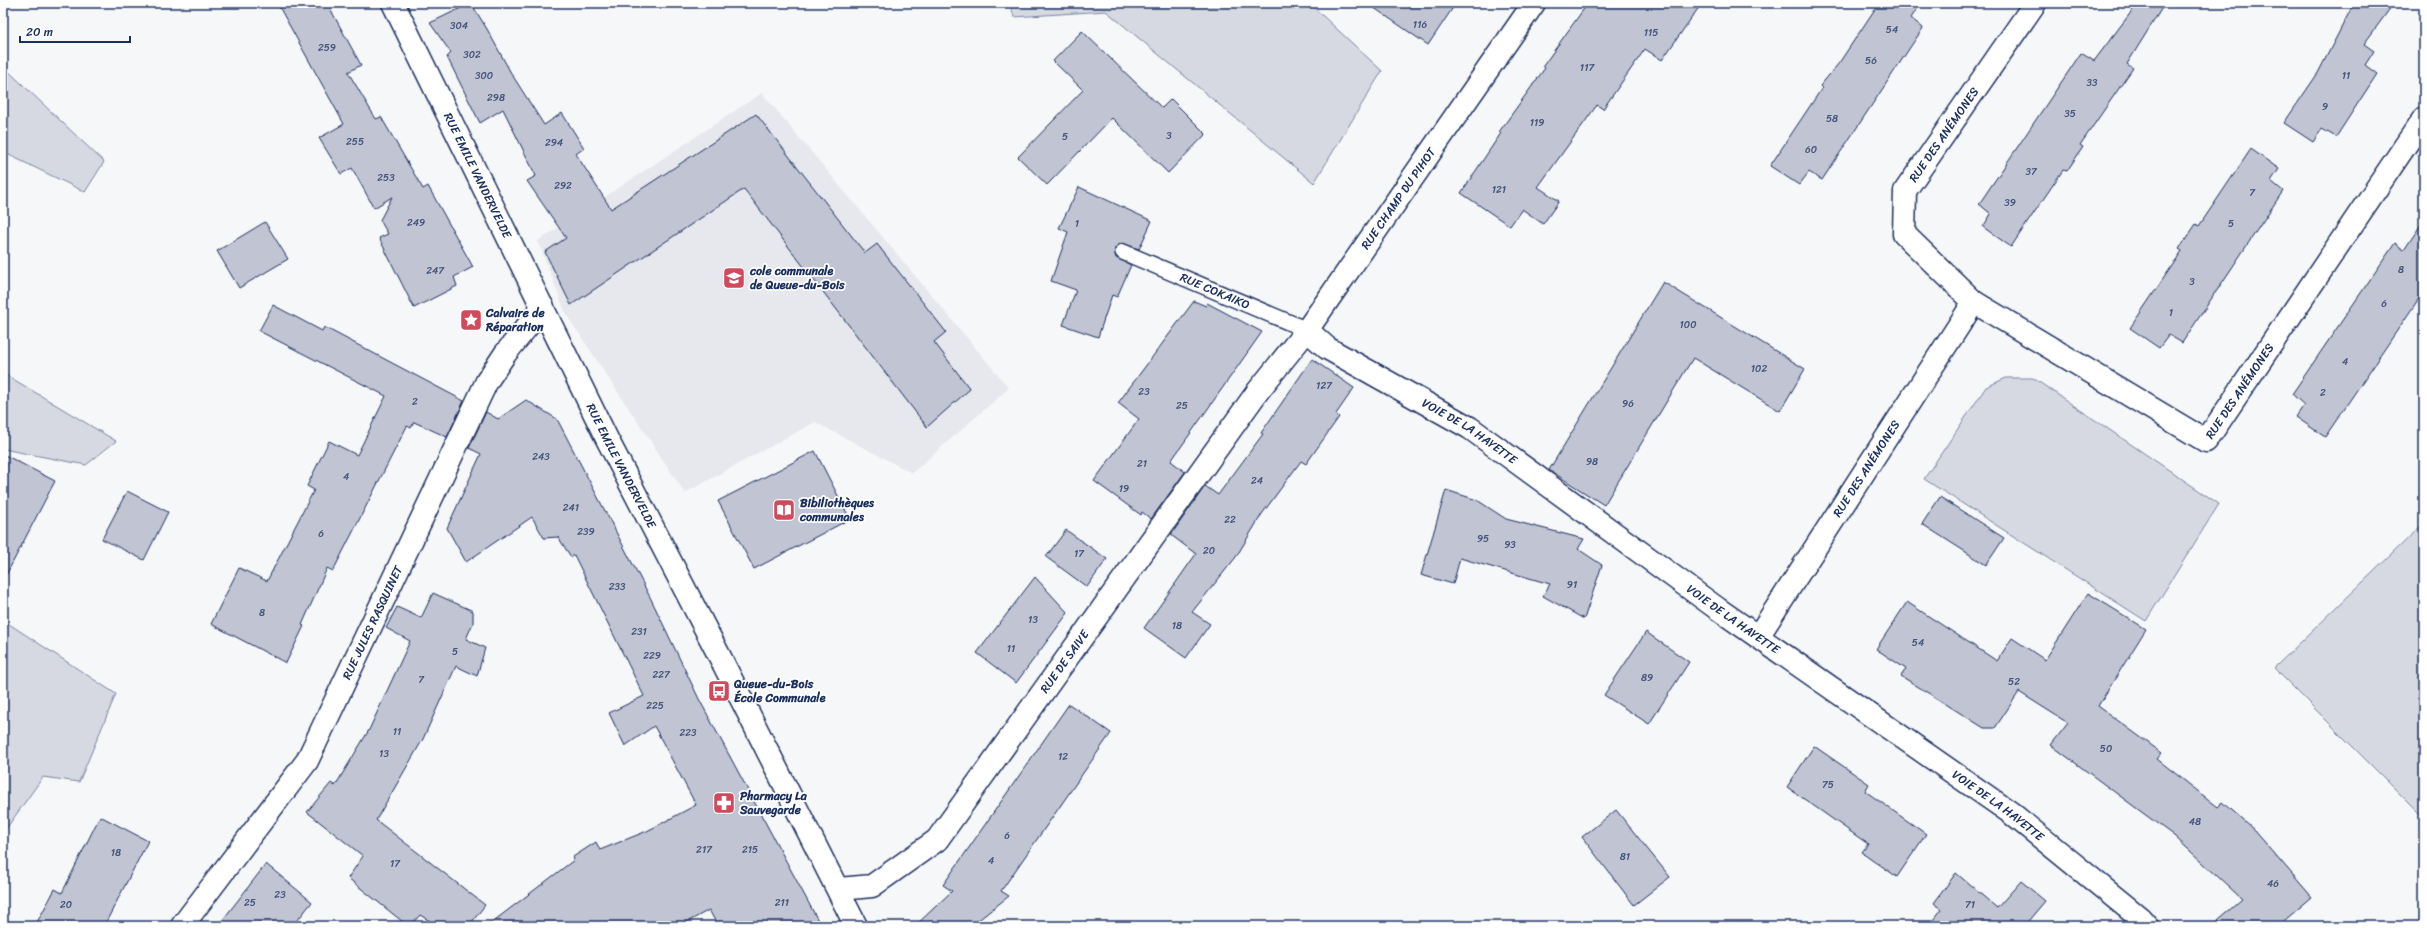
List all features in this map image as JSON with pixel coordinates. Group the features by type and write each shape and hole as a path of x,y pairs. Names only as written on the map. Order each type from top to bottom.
{"street":[{"name":"RUE EMILE VANDERVELDE","path":"393,3 607,438 839,889 856,926"},
{"name":"RUE CHAMP DU PIHOT","path":"1258,391 1307,330 1534,3"},
{"name":"RUE DES ANÉMONES","path":"2035,3 1906,191 1904,234 1974,302 2206,441 2424,118"},
{"name":"RUE DES ANÉMONES","path":"1758,635 1974,302"},
{"name":"RUE JULES RASQUINET","path":"182,926 307,761 487,381 505,354 543,306"},
{"name":"VOIE DE LA HAYETTE","path":"1307,330 1327,348 1470,428 1718,609 1758,635 2011,814 2140,918 2147,926"},
{"name":"RUE DE SAIVE","path":"839,889 872,886 937,840 1258,391"}],"lane":[{"name":"RUE COKAIKO","path":"1123,252 1307,330"}],"shaded area":[{"path":"1010,3 1309,3 1382,71 1314,183 1106,11 1014,17"},
{"path":"3,66 104,162 85,192 3,152"},
{"name":"cole communale de Queue-du-Bois","path":"762,93 1009,388 912,473 815,422 685,493 566,314 538,241"},
{"path":"3,373 116,441 86,465 3,449"},
{"path":"2006,378 2033,378 2219,504 2146,621 1924,479 1986,387"},
{"path":"2424,523 2424,818 2274,668"},
{"path":"3,620 116,694 79,782 43,777 3,833"}],"building":[{"path":"277,3 327,3 361,65 348,72 376,119 381,117 423,189 428,186 473,267 454,277 457,286 414,308 379,238 388,234 380,220 392,197 374,208 352,168 341,174 319,138 344,124"},
{"path":"471,3 511,73 544,125 562,113 584,148 576,154 611,209 756,114 865,253 877,244 946,332 934,342 970,389 927,427 744,189 571,305 545,252 566,238 527,181 536,176 503,109 480,123 447,57 451,53 430,23"},
{"path":"1367,3 1456,3 1428,45"},
{"path":"1588,3 1702,3 1662,60 1645,49 1603,109 1597,105 1538,187 1559,201 1543,224 1522,209 1510,226 1461,193 1501,133 1499,132 1545,68 1543,66"},
{"path":"1879,3 1921,3 1911,18 1923,28 1822,180 1809,172 1799,185 1770,166 1822,88 1820,86 1839,63"},
{"path":"2138,3 2165,3 2127,64 2133,68 2080,145 2083,147 2067,171 2063,170 2011,247 1983,227 1991,214 1979,204 2081,53 2094,61"},
{"path":"2354,3 2394,3 2364,44 2374,51 2365,65 2377,74 2336,137 2322,129 2313,142 2284,123 2318,73"},
{"path":"1082,31 1162,108 1171,99 1206,134 1168,173 1112,118 1047,185 1018,157 1083,90 1053,61"},
{"path":"2251,149 2279,169 2271,181 2283,191 2182,343 2169,335 2159,348 2130,328 2182,251 2179,249 2196,224 2199,226"},
{"path":"1079,187 1152,221 1139,249 1122,243 1115,248 1116,258 1131,265 1117,297 1112,295 1098,337 1063,325 1076,290 1051,281 1068,232 1059,228"},
{"path":"2424,220 2424,291 2325,437 2296,417 2304,405 2292,394 2395,243 2404,250"},
{"path":"265,222 288,259 239,288 217,251"},
{"path":"1663,282 1805,369 1780,411 1693,358 1604,505 1549,470"},
{"path":"1194,301 1206,306 1207,303 1262,332 1171,461 1185,472 1151,519 1142,512 1141,515 1094,481 1139,419 1118,403"},
{"path":"273,305 322,331 324,327 464,401 447,437 414,422 411,428 407,426 333,571 327,568 302,625 304,626 286,663 211,624 239,568 267,581 314,490 307,486 329,441 357,455 386,396 259,331"},
{"path":"1312,359 1354,388 1336,414 1339,417 1306,464 1301,461 1262,514 1236,557 1192,612 1210,624 1186,658 1144,628 1196,554 1171,535 1205,486 1218,495 1263,434 1261,433"},
{"path":"526,400 557,419 651,599 699,699 821,926 718,926 709,910 680,926 487,926 574,860 573,857 596,842 600,850 647,831 696,805 654,726 625,746 609,713 644,696 574,555 571,557 558,537 544,538 532,517 466,562 447,528 481,454 469,448 486,412 498,419"},
{"name":"Bibiliothèques communales","path":"815,451 850,519 754,569 718,501"},
{"path":"3,454 55,481 3,581"},
{"path":"1446,490 1477,500 1506,519 1584,539 1578,549 1602,565 1584,619 1543,596 1550,584 1460,558 1453,584 1421,575"},
{"path":"127,491 168,512 144,560 102,539"},
{"path":"1940,497 2004,538 1986,565 1922,524"},
{"path":"1066,530 1107,559 1087,587 1046,557"},
{"path":"1035,577 1068,613 1016,683 977,653"},
{"path":"433,593 473,611 473,623 466,639 485,648 477,676 456,666 423,739 376,820 485,905 469,926 438,926 420,915 410,926 408,926 348,878 363,856 307,812 331,783 335,786 369,730 410,641 386,628 397,607 421,618"},
{"path":"2088,593 2146,629 2098,706 2162,753 2157,759 2218,807 2223,802 2254,830 2312,897 2278,926 2211,926 2242,899 2174,836 2051,745 2068,723 2019,692 1995,728 1984,728 1901,676 1906,669 1876,649 1907,602 1997,661 2012,638 2045,660"},
{"path":"1646,632 1689,662 1649,724 1604,695"},
{"path":"1069,704 1111,733 1001,891 1009,896 971,926 915,926 952,891 943,885"},
{"path":"1814,746 1869,784 1865,791 1926,834 1897,877 1862,852 1868,844 1787,787"},
{"path":"1616,810 1670,877 1634,905 1582,837"},
{"path":"100,816 148,841 104,926 35,926 55,889 62,893"},
{"path":"266,864 312,902 293,926 218,926"},
{"path":"1956,873 1997,908 2021,881 2045,901 2024,926 1928,926 1942,909 1934,903"}],"place":[{"name":"cole communale de Queue-du-Bois","path":"734,278"},
{"name":"Calvaire de Réparation","path":"471,320"},
{"name":"Bibiliothèques communales","path":"784,510"},
{"name":"Queue-du-Bois École Communale","path":"719,691"},
{"name":"Pharmacy La Sauvegarde","path":"724,803"}]}
